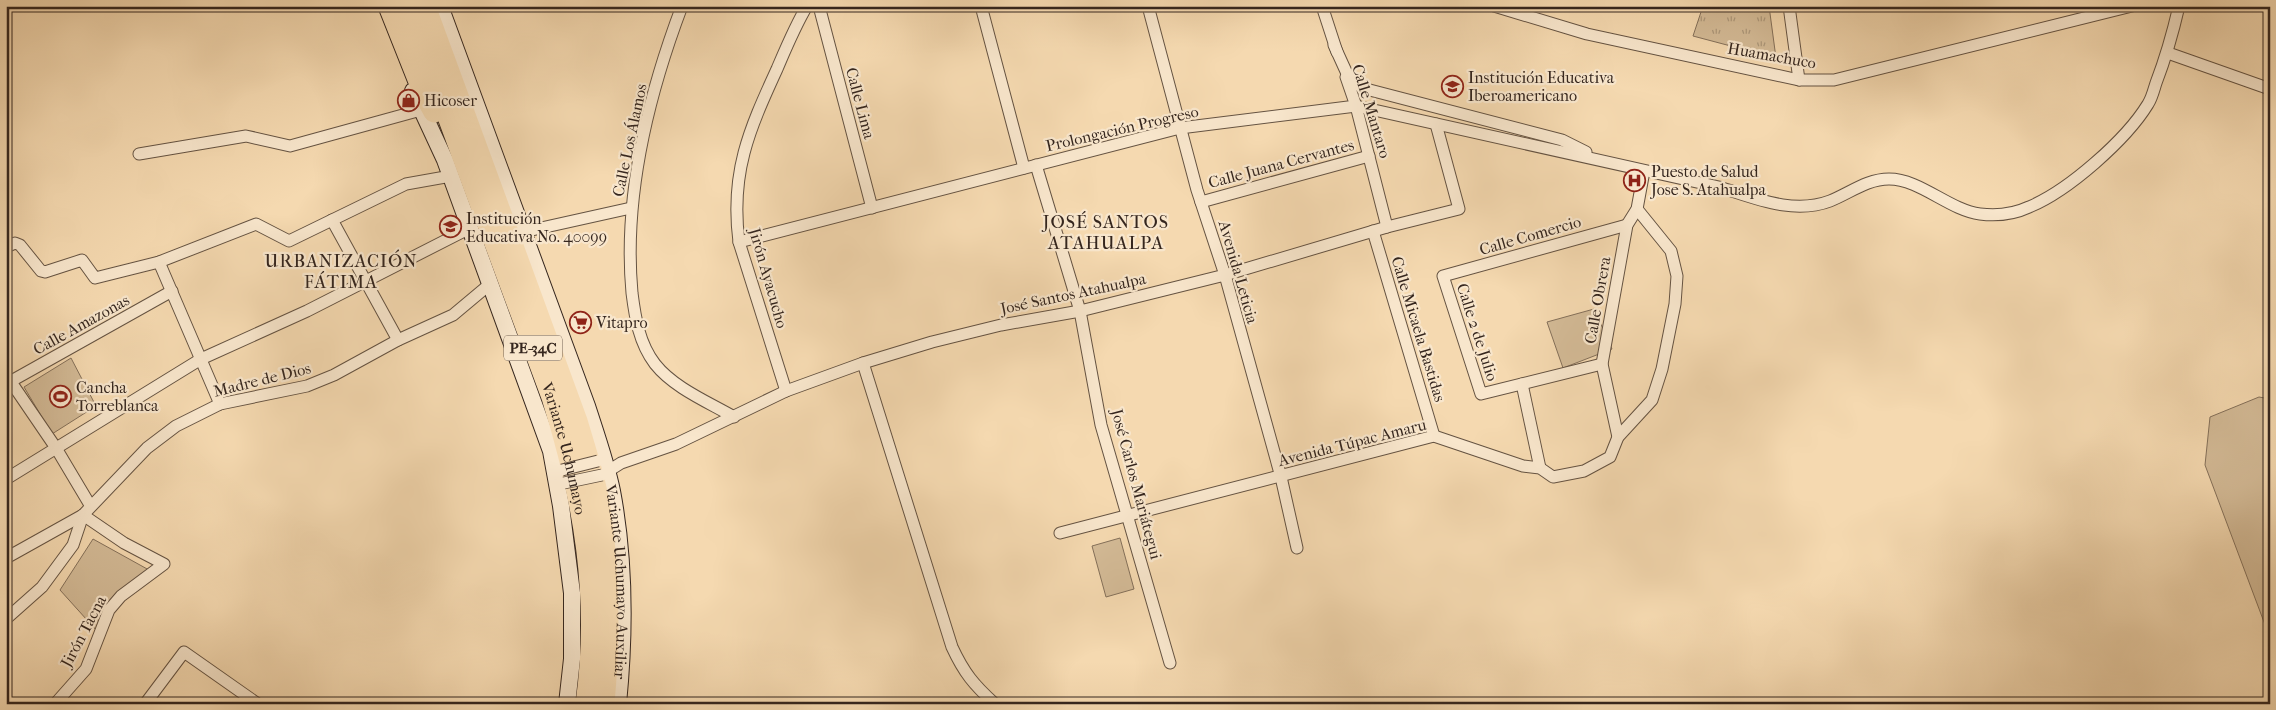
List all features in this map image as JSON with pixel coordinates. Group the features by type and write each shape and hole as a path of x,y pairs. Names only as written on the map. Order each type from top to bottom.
{"highway":[{"path":"389,6 424,94 457,168"},
{"name":"Variante Uchumayo","path":"407,6 457,168 552,398 569,451 586,535 591,590 590,675 586,704"},
{"name":"Variante Uchumayo","path":"425,6 577,421 592,471 602,528 610,614 604,704"}],"main road":[{"path":"381,6 421,110 457,168 470,228 560,477 572,593 572,659 567,704"},
{"name":"Variante Uchumayo","path":"440,6 607,467"},
{"name":"Variante Uchumayo Auxiliar","path":"607,467 616,528 622,594 623,634 618,704"}],"street":[{"name":"Calle Los Álamos","path":"682,6 650,106 631,208 630,268 636,324 655,363 673,381 734,417"},
{"name":"Jirón Ayacucho","path":"786,390 739,242 737,224 738,178 750,127 807,6"},
{"name":"Calle Lima","path":"819,6 872,208"},
{"path":"981,6 1024,168"},
{"name":"Avenida Leticia","path":"1148,6 1180,128 1281,477 1296,548"},
{"name":"Calle Mantaro","path":"1322,6 1356,106 1387,227"},
{"name":"Huamachuco","path":"1494,6 1587,34 1799,80 1834,80 2132,6"},
{"path":"1789,6 1799,80"},
{"name":"Prolongación Progreso","path":"739,242 1180,128 1356,106 1606,161 1720,188 1779,205 1801,207 1829,202 1877,179 1895,179 1931,193 1950,205 1979,214 1999,215 2028,208 2060,189 2111,147 2149,103 2168,53 2179,6"},
{"name":"Prolongación Progreso","path":"1334,45 1349,78 1362,88 1562,140 1606,161"},
{"path":"2168,53 2270,89"},
{"path":"139,154 246,136 290,146 421,110"},
{"name":"José Santos Atahualpa","path":"560,477 607,467 676,444 786,390 863,363 932,342 1001,325 1080,312 1224,275 1387,227 1459,209 1436,124"},
{"name":"Calle Juana Cervantes","path":"1201,202 1369,156"},
{"name":"José Carlos Mariátegui","path":"1036,165 1080,312 1101,425 1170,664"},
{"path":"6,247 16,243 20,245 40,271 45,272 82,260 95,278 159,262 256,224 289,241 406,184 457,168"},
{"name":"Calle Obrera","path":"1618,437 1602,364 1627,225 1637,210 1644,171"},
{"path":"523,232 631,208"},
{"name":"Avenida Túpac Amaru","path":"1060,533 1434,436 1523,466 1540,468 1553,477 1584,471 1610,457 1618,437 1652,400 1662,369 1675,304 1677,276 1671,251 1637,210"},
{"path":"332,220 398,340"},
{"name":"Calle Comercio","path":"1443,276 1627,225"},
{"path":"6,479 201,359 366,282 470,228"},
{"name":"Calle Micaela Bastidas","path":"1373,231 1434,436"},
{"path":"159,262 220,404"},
{"name":"Calle 2 de Julio","path":"1443,276 1481,394 1602,364"},
{"name":"Madre de Dios","path":"6,558 87,510 147,448 176,426 220,404 307,386 334,375 398,340 453,315 490,284"},
{"name":"Calle Amazonas","path":"9,383 172,291"},
{"path":"863,363 952,647 968,677 995,704"},
{"path":"6,619 42,587 73,545 87,510 56,448 9,383"},
{"path":"1522,384 1540,468"},
{"name":"José Santos Atahualpa","path":"560,477 607,467"},
{"name":"Jirón Tacna","path":"55,704 86,669 109,610 121,596 164,564 124,544 87,510"},
{"path":"145,704 184,652 258,704"}],"green space":[{"path":"1703,6 1769,6 1776,58 1693,36"},
{"path":"1594,309 1612,349 1563,368 1547,322"},
{"name":"Cancha Torreblanca","path":"71,358 96,406 52,434 24,387"},
{"path":"2259,397 2270,399 2270,638 2205,465 2210,417"},
{"path":"1120,538 1134,589 1106,597 1092,546"},
{"path":"93,539 149,570 105,605 96,630 60,590"}],"place":[{"name":"Institución Educativa Iberoamericano","path":"1452,86"},
{"name":"Hicoser","path":"408,100"},
{"name":"Puesto de Salud Jose S. Atahualpa","path":"1635,180"},
{"name":"Institución Educativa No. 40099","path":"450,227"},
{"name":"Vitapro","path":"580,322"},
{"name":"Cancha Torreblanca","path":"60,396"}],"district":[{"name":"JOSÉ SANTOS ATAHUALPA","path":"1106,232"},
{"name":"URBANIZACIÓN FÁTIMA","path":"341,271"}]}
